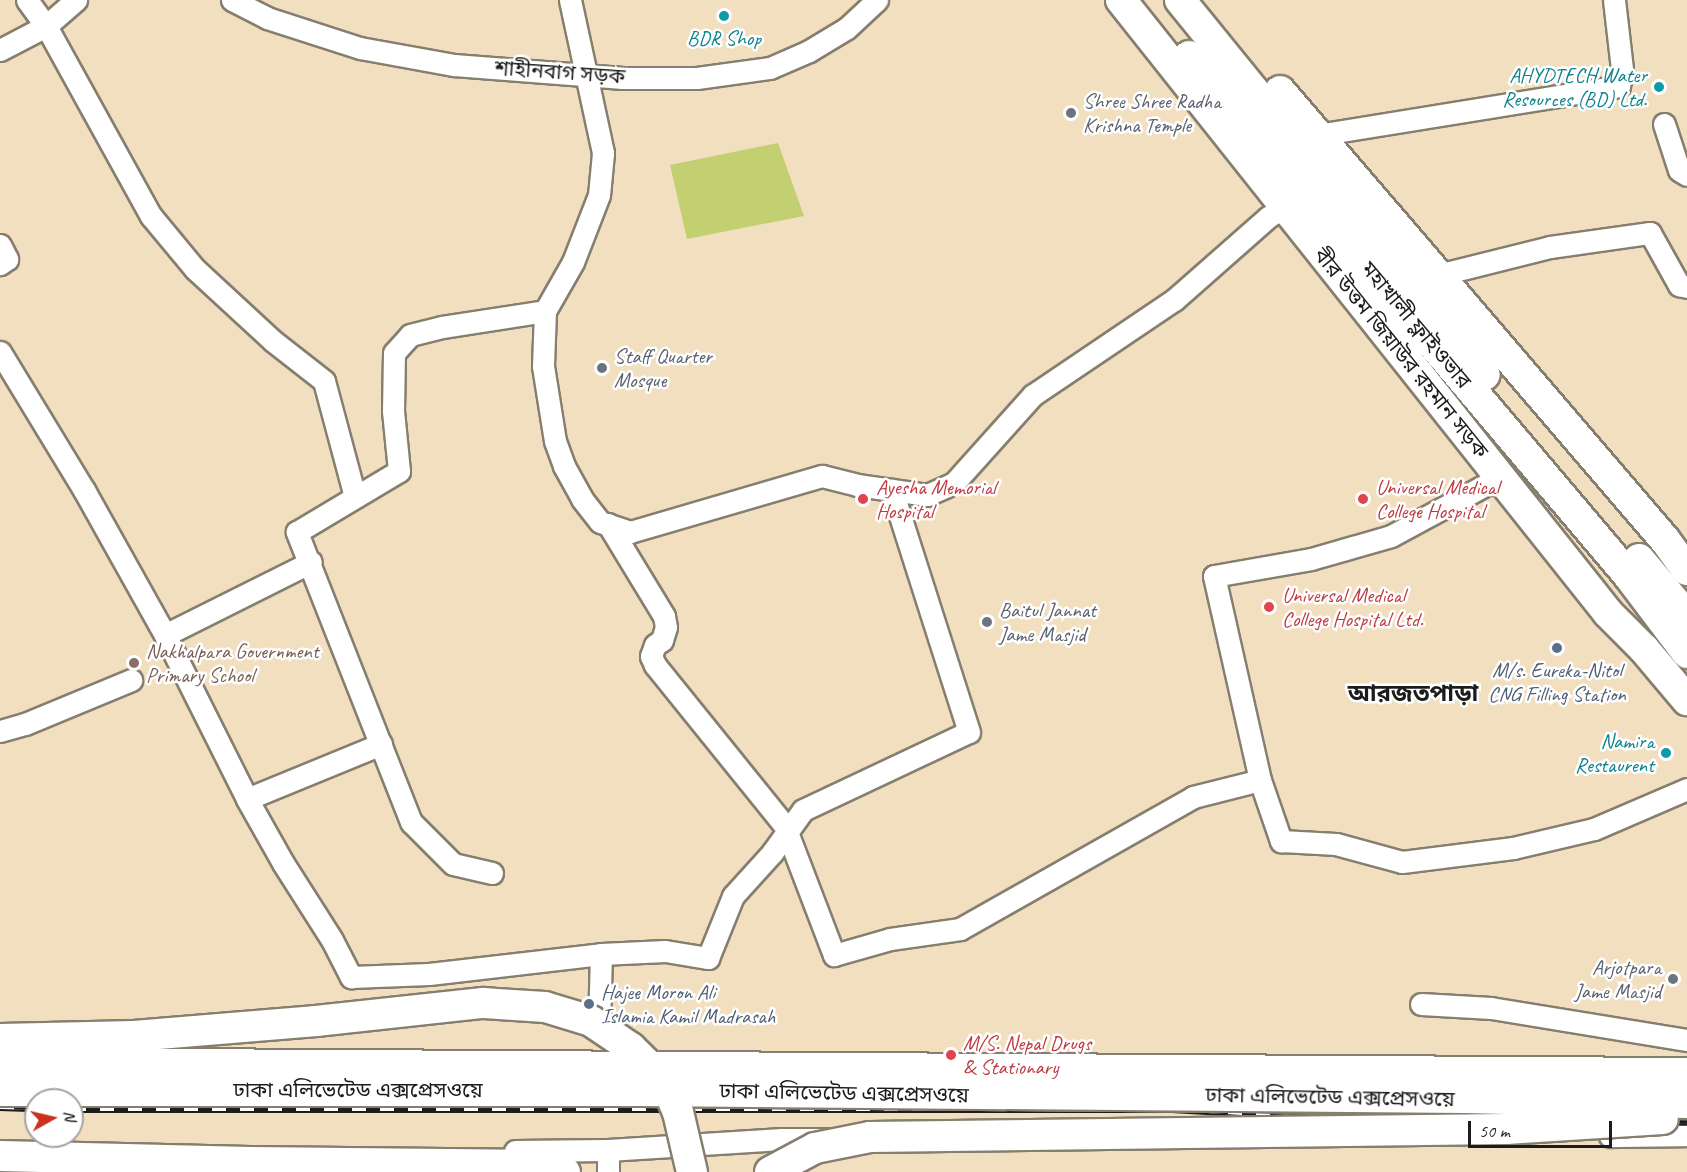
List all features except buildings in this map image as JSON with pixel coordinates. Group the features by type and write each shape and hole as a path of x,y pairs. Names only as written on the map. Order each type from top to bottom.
{"highway":[{"name":"বীর উত্তম জিয়াউর রহমান সড়ক","path":"1120,0 1608,613 1650,656 1687,700"},
{"name":"মহাখালী ফ্লাইওভার","path":"1141,0 1628,575 1687,653"},
{"name":"মহাখালী ফ্লাইওভার","path":"1180,0 1482,371 1687,616"},
{"path":"1202,0 1665,540 1687,570"},
{"path":"0,1039 134,1036 316,1021 483,1003 545,1007 591,1022 630,1048 652,1069 668,1089 678,1112 692,1172"},
{"name":"ঢাকা এলিভেটেড এক্সপ্রেসওয়ে","path":"0,1063 1687,1073"},
{"name":"ঢাকা এলিভেটেড এক্সপ্রেসওয়ে","path":"0,1091 665,1091 1441,1098 1687,1103"},
{"path":"770,1172 815,1148 870,1137 1506,1129 1568,1127 1687,1116"},
{"path":"0,1155 250,1162 538,1165 565,1172"}],"street":[{"path":"27,0 46,26 152,216 195,269 273,342 324,381 355,497"},
{"path":"0,50 46,26 76,0"},
{"name":"শাহীনবাগ সড়ক","path":"232,0 267,18 360,48 454,65 585,75 697,78 770,68 809,51 847,27 877,0"},
{"path":"570,0 603,153 599,195 573,262 545,311 543,366 555,441 564,466 582,499 600,522 630,532 822,476 927,495 954,483 1033,395 1174,300 1268,217 1285,207"},
{"path":"1317,135 1619,86 1622,69 1614,0"},
{"path":"1664,124 1679,170 1687,175"},
{"path":"1438,275 1550,247 1650,233 1679,285 1687,287"},
{"path":"0,245 7,260 0,264"},
{"path":"492,873 453,864 411,822 311,562 297,532 399,471 393,411 394,353 410,335 442,327 545,311"},
{"path":"0,352 84,490 165,635 247,799 283,863 332,940 351,977 429,974 602,954 665,951 708,957 733,896 803,810 969,732 892,490"},
{"path":"1500,477 1391,536 1311,558 1214,576 1260,780 1281,841 1336,844 1402,862 1513,848 1594,829 1687,789"},
{"path":"608,524 664,616 666,627 662,640 655,645 651,656 655,666 787,831 834,955 891,939 960,929 1193,797 1260,780"},
{"path":"165,635 311,562"},
{"path":"0,731 131,680"},
{"path":"247,799 381,744"},
{"path":"599,1025 602,954"},
{"path":"1421,1004 1491,1008 1687,1040"},
{"path":"0,1068 499,1058 984,1083 1216,1076 1687,1091"},
{"path":"0,1155 608,1150 782,1139 1687,1136"},
{"path":"608,1150 608,1172"}],"green space":[{"path":"778,143 804,216 687,239 670,165"}],"tram line":[{"path":"0,1089 567,1092 1173,1089 1330,1099 1687,1104"}],"railway":[{"path":"0,1107 24,1108"},
{"path":"84,1109 1172,1109 1329,1118 1687,1122"}],"place":[{"name":"BDR Shop","path":"724,16"},
{"name":"AHYDTECH Water Resources (BD) Ltd.","path":"1659,87"},
{"name":"Shree Shree Radha Krishna Temple","path":"1071,113"},
{"name":"Staff Quarter Mosque","path":"602,368"},
{"name":"Ayesha Memorial Hospital","path":"863,499"},
{"name":"Universal Medical College Hospital","path":"1363,499"},
{"name":"Universal Medical College Hospital Ltd.","path":"1269,607"},
{"name":"Baitul Jannat Jame Masjid","path":"987,622"},
{"name":"M/s. Eureka-Nitol CNG Filling Station","path":"1557,648"},
{"name":"Nakhalpara Government Primary School","path":"134,663"},
{"name":"Namira Restaurent","path":"1666,753"},
{"name":"Arjotpara Jame Masjid","path":"1673,979"},
{"name":"Hajee Moron Ali Islamia Kamil Madrasah","path":"589,1004"},
{"name":"M/S. Nepal Drugs & Stationary","path":"951,1055"}],"district":[{"name":"আরজতপাড়া","path":"1413,694"}]}
